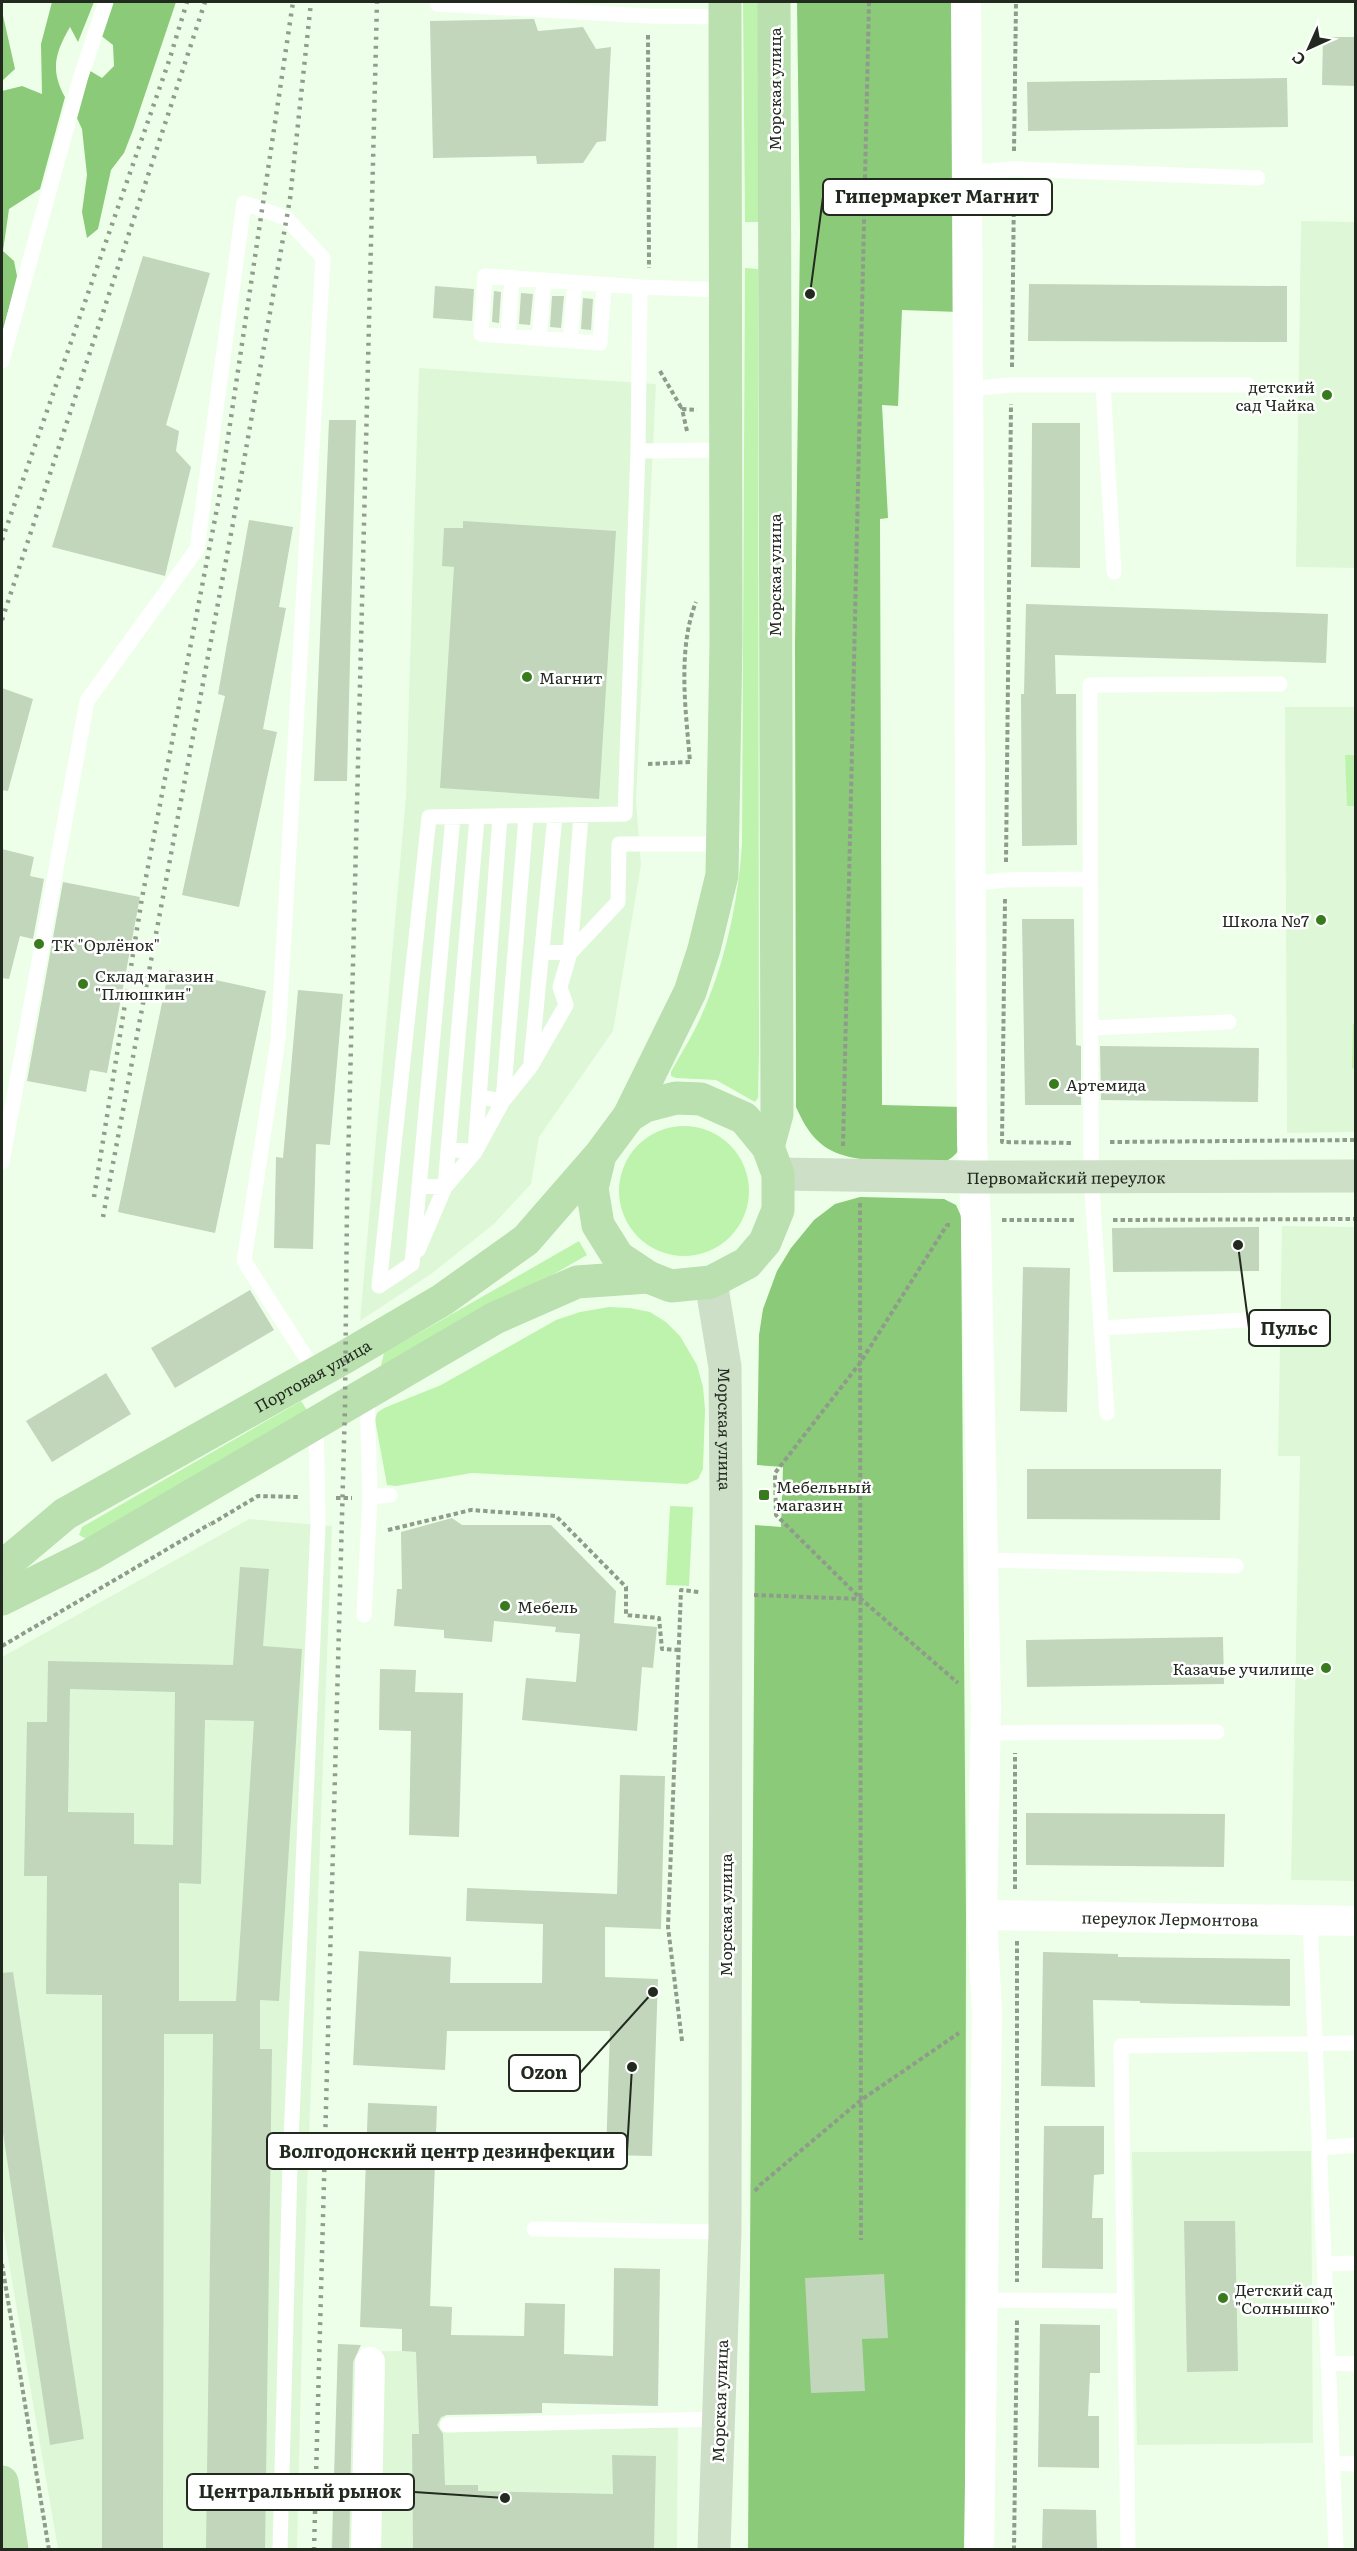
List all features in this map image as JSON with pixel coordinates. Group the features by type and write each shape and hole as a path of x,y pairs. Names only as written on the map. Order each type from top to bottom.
{"main road":[{"name":"Морская улица","path":"773,1160 777,1114 774,2"},
{"path":"629,1116 645,1106 676,1098 701,1099 744,1118 773,1160 778,1210 765,1242 747,1263 711,1282 671,1286 648,1277 618,1257 598,1225 592,1188 600,1155 629,1116 690,992 704,949 722,875 726,641 725,9"},
{"path":"725,252 774,253"},
{"name":"Портовая улица","path":"2,1567 65,1514 442,1300 526,1240 600,1155"},
{"path":"2,1599 90,1555 495,1318 577,1282 648,1277"},
{"path":"65,1514 64,1534 73,1547 90,1555"},
{"path":"2,2482 12,2550"}],"street":[{"path":"966,2 973,1177 976,1221 986,1720 982,1915 987,2014 979,2550"},
{"name":"Первомайский переулок","path":"773,1160 973,1177 1356,1176"},
{"name":"Морская улица","path":"711,1282 725,1367 725,2232 714,2550"},
{"name":"переулок Лермонтова","path":"982,1915 1356,1921"},
{"path":"366,2550 370,2362"}],"lane":[{"path":"2,361 81,76 106,2"},
{"path":"437,4 648,16 725,9"},
{"path":"967,172 1014,170 1258,178"},
{"path":"2,1162 87,701 197,549 244,204 286,218 322,258 278,1040 244,1260 316,1373"},
{"path":"604,285 600,343 481,334 486,276 644,288 725,290"},
{"path":"508,336 512,277"},
{"path":"539,338 544,280"},
{"path":"570,341 575,282"},
{"path":"477,818 444,1187 412,1264 379,1286 429,817 626,814 644,288"},
{"path":"968,388 1011,385 1248,385"},
{"path":"1103,385 1114,572"},
{"path":"638,451 726,450"},
{"path":"1107,1413 1091,1175 1090,685 1280,684"},
{"path":"531,1066 555,816"},
{"path":"444,1187 475,1152 503,1101 531,1066 566,1005 560,987 570,953 581,816"},
{"path":"412,1264 453,817"},
{"path":"475,1152 500,817"},
{"path":"503,1101 526,817"},
{"path":"570,953 618,902 619,844 722,843"},
{"path":"970,884 1005,880 1090,879"},
{"path":"542,951 570,953"},
{"path":"1091,1028 1229,1022"},
{"path":"506,1065 531,1066"},
{"path":"479,1097 503,1101"},
{"path":"448,1149 475,1152"},
{"path":"419,1186 444,1187"},
{"path":"1101,1328 1246,1320"},
{"path":"364,1615 370,1497 367,1391"},
{"path":"280,2550 290,2163 317,1498 316,1421"},
{"path":"370,1497 390,1495"},
{"path":"983,1560 1236,1566"},
{"path":"986,1720 1217,1732"},
{"path":"1310,1920 1336,2550"},
{"path":"1128,2550 1121,2046 1356,2043"},
{"path":"1319,2148 1356,2145"},
{"path":"534,2229 725,2232"},
{"path":"1324,2264 1356,2263"},
{"path":"982,2300 1125,2301"},
{"path":"1328,2363 1356,2364"},
{"path":"447,2425 719,2419"},
{"path":"1332,2463 1356,2464"}],"path":[{"path":"844,1157 869,2"},
{"path":"1016,2 1002,1142 1356,1140"},
{"path":"644,288 648,16"},
{"path":"660,371 682,410"},
{"path":"860,1197 861,2240"},
{"path":"986,1720 776,1515 775,1473 860,1364 947,1225 976,1221 1356,1219"},
{"path":"210,1524 258,1496 370,1497 388,1531 471,1510 556,1516 626,1587 626,1615 659,1618 662,1649 679,1650"},
{"path":"1014,1880 1017,1915 1017,2300 1014,2550"},
{"path":"753,2194 760,2185 861,2100 987,2014"},
{"path":"2,2264 49,2550"}],"shaded area":[{"name":"детский сад Чайка","path":"1301,221 1355,222 1355,568 1296,567"},
{"path":"419,368 656,384 636,801 641,865 613,1031 539,1137 531,1184 494,1224 431,1274 360,1321 406,795"},
{"name":"Школа №7","path":"1285,707 1355,707 1355,1132 1287,1133"},
{"path":"1282,1226 1355,1227 1355,1881 1291,1880 1300,1456 1278,1456"},
{"path":"249,1519 332,1526 303,2297 297,2549 58,2549 2,2223 2,1657"},
{"name":"Детский сад \"Солнышко\"","path":"1311,2151 1313,2443 1137,2445 1132,2152"},
{"path":"402,2351 444,2354 445,2420 678,2422 677,2549 331,2550 338,2352"}],"green space":[{"path":"52,2 94,2 78,42 70,27 58,53 57,78 65,97 40,189 9,209 3,251 14,261 17,276 2,335 2,91 22,86 42,94 41,44"},
{"path":"111,2 176,2 133,130 124,153 111,170 98,229 87,238 82,212 87,175 82,129 76,116 87,69 102,78 114,66 113,45 99,34"},
{"path":"743,2 758,2 759,222 745,222"},
{"path":"797,2 960,2 959,312 902,310 898,406 882,405 888,518 880,519 882,1105 962,1107 961,1145 953,1157 946,1161 879,1161 845,1156 831,1150 815,1138 796,1107 795,645 800,231"},
{"path":"2,11 15,69 2,81"},
{"path":"745,268 758,269 759,1053 758,1098 755,1102 716,1080 671,1076 704,1009 721,963 733,915 740,867"},
{"path":"1345,755 1355,755 1355,806 1347,806"},
{"path":"1353,1024 1355,1024 1355,1069 1352,1068"},
{"path":"684,1126 709,1131 730,1145 744,1166 749,1191 744,1216 730,1237 709,1251 684,1256 659,1251 638,1237 624,1216 619,1191 624,1166 638,1145 659,1131"},
{"path":"860,1197 944,1199 956,1205 961,1216 966,1917 965,2549 748,2550 755,1525 781,1527 783,1467 757,1465 759,1335 763,1309 777,1271 791,1248 814,1220 835,1204"},
{"path":"579,1241 587,1255 391,1368 381,1365 384,1353"},
{"path":"609,1307 650,1312 666,1322 680,1336 697,1365 703,1387 705,1409 703,1469 698,1479 687,1484 472,1473 396,1486 387,1485 375,1420 377,1413 441,1385 556,1320 580,1312"},
{"path":"301,1401 309,1413 88,1540 79,1535 82,1527"},
{"path":"670,1506 693,1507 689,1586 666,1585"}],"building":[{"path":"534,19 538,31 583,27 596,49 611,47 606,141 597,142 583,163 537,164 536,156 433,158 430,21"},
{"path":"1323,37 1356,37 1356,86 1322,85"},
{"path":"1287,78 1288,127 1028,131 1027,82"},
{"path":"143,256 210,273 166,425 179,431 176,451 191,467 165,576 52,547"},
{"path":"1029,284 1287,286 1287,342 1028,341"},
{"path":"435,286 474,289 472,321 433,318"},
{"path":"494,291 501,292 499,323 492,322"},
{"path":"521,293 533,294 530,325 519,324"},
{"path":"552,296 564,296 561,328 550,327"},
{"path":"583,298 593,299 591,330 581,329"},
{"path":"329,420 356,420 347,781 314,781"},
{"path":"1032,423 1080,423 1080,568 1031,567"},
{"path":"249,520 293,527 279,607 286,608 263,729 277,732 239,907 182,895 225,696 218,694"},
{"name":"Магнит","path":"463,521 616,531 599,799 440,788 454,567 442,566 444,528 463,528"},
{"path":"1026,604 1328,614 1326,663 1055,655 1056,694 1076,694 1077,845 1022,846 1021,694 1024,694"},
{"path":"2,688 33,699 8,791 2,790"},
{"path":"2,849 34,857 30,876 44,879 33,939 20,936 9,979 2,978"},
{"name":"Склад магазин \"Плюшкин\"","path":"63,882 140,897 107,1073 90,1070 86,1092 27,1081"},
{"path":"1022,919 1074,919 1076,1045 1081,1046 1081,1105 1025,1105"},
{"path":"169,970 266,991 215,1233 118,1212"},
{"path":"298,990 343,994 330,1145 316,1144 313,1249 274,1248 276,1157 283,1158"},
{"path":"1100,1046 1259,1048 1258,1102 1101,1100"},
{"path":"1259,1227 1259,1271 1113,1272 1112,1228"},
{"path":"1023,1267 1070,1268 1067,1412 1020,1411"},
{"path":"250,1290 274,1330 175,1388 151,1348"},
{"path":"106,1373 131,1414 52,1462 26,1421"},
{"path":"1027,1469 1221,1469 1220,1520 1027,1519"},
{"name":"Мебель","path":"452,1518 462,1525 551,1525 616,1591 614,1623 657,1627 653,1668 642,1667 637,1731 522,1720 526,1678 576,1682 580,1634 555,1632 556,1627 494,1621 492,1642 444,1638 444,1630 394,1626 397,1589 402,1589 401,1532"},
{"path":"240,1567 269,1569 263,1646 302,1649 279,2001 260,2000 260,2049 272,2049 265,2550 206,2550 213,2034 164,2034 163,2550 102,2550 102,1995 46,1994 47,1876 24,1876 27,1722 47,1722 48,1661 233,1665","holes":["70,1689 175,1692 173,1845 134,1844 134,1813 68,1812","205,1720 254,1721 236,2001 179,2001 179,1883 201,1884"]},
{"path":"1223,1637 1224,1684 1027,1687 1026,1640"},
{"path":"380,1669 416,1670 415,1692 463,1693 459,1837 409,1835 411,1731 379,1730"},
{"path":"620,1775 665,1776 661,1929 605,1927 605,1977 658,1979 652,2156 606,2155 610,2031 447,2031 445,2070 353,2065 359,1951 451,1957 450,1983 542,1983 543,1924 466,1921 467,1888 617,1894"},
{"path":"1026,1813 1225,1814 1224,1867 1026,1865"},
{"path":"1043,1952 1118,1954 1118,1957 1290,1959 1290,2006 1093,2000 1095,2087 1041,2086"},
{"path":"13,1972 84,2439 50,2445 2,2126 2,1973"},
{"path":"368,2103 437,2106 430,2306 452,2307 451,2335 524,2336 525,2303 565,2304 564,2354 613,2356 614,2268 660,2269 658,2406 542,2403 542,2413 447,2415 441,2417 437,2425 443,2434 445,2485 478,2485 478,2491 613,2494 612,2455 656,2456 654,2550 413,2550 412,2434 419,2434 416,2352 402,2351 402,2329 360,2327"},
{"path":"1044,2126 1104,2126 1104,2174 1094,2175 1092,2218 1103,2218 1103,2269 1042,2268"},
{"path":"1184,2221 1235,2221 1238,2371 1187,2372"},
{"path":"884,2274 888,2338 862,2339 865,2391 811,2393 805,2278"},
{"path":"1040,2324 1100,2325 1100,2373 1090,2373 1088,2416 1099,2416 1099,2468 1038,2467"},
{"path":"338,2344 361,2345 353,2362 349,2550 332,2550"},
{"path":"1043,2509 1096,2510 1097,2550 1042,2550"}],"railway":[{"path":"2,540 169,61 187,2"},
{"path":"2,620 205,2"},
{"path":"94,1197 142,898 219,498 293,2"},
{"path":"103,1217 233,523 290,199 311,2"},
{"path":"314,2550 345,1406 347,1205 377,2"}],"place":[{"name":"Гипермаркет Магнит","path":"810,294"},
{"name":"детский сад Чайка","path":"1327,395"},
{"name":"Магнит","path":"527,677"},
{"name":"Школа №7","path":"1321,920"},
{"name":"ТК \"Орлёнок\"","path":"39,944"},
{"name":"Склад магазин \"Плюшкин\"","path":"83,984"},
{"name":"Артемида","path":"1054,1084"},
{"name":"Пульс","path":"1238,1245"},
{"name":"Мебельный магазин","path":"764,1495"},
{"name":"Мебель","path":"505,1606"},
{"name":"Казачье училище","path":"1326,1668"},
{"name":"Ozon","path":"653,1992"},
{"name":"Волгодонский центр дезинфекции","path":"632,2067"},
{"name":"Детский сад \"Солнышко\"","path":"1223,2298"},
{"name":"Центральный рынок","path":"505,2498"}]}
